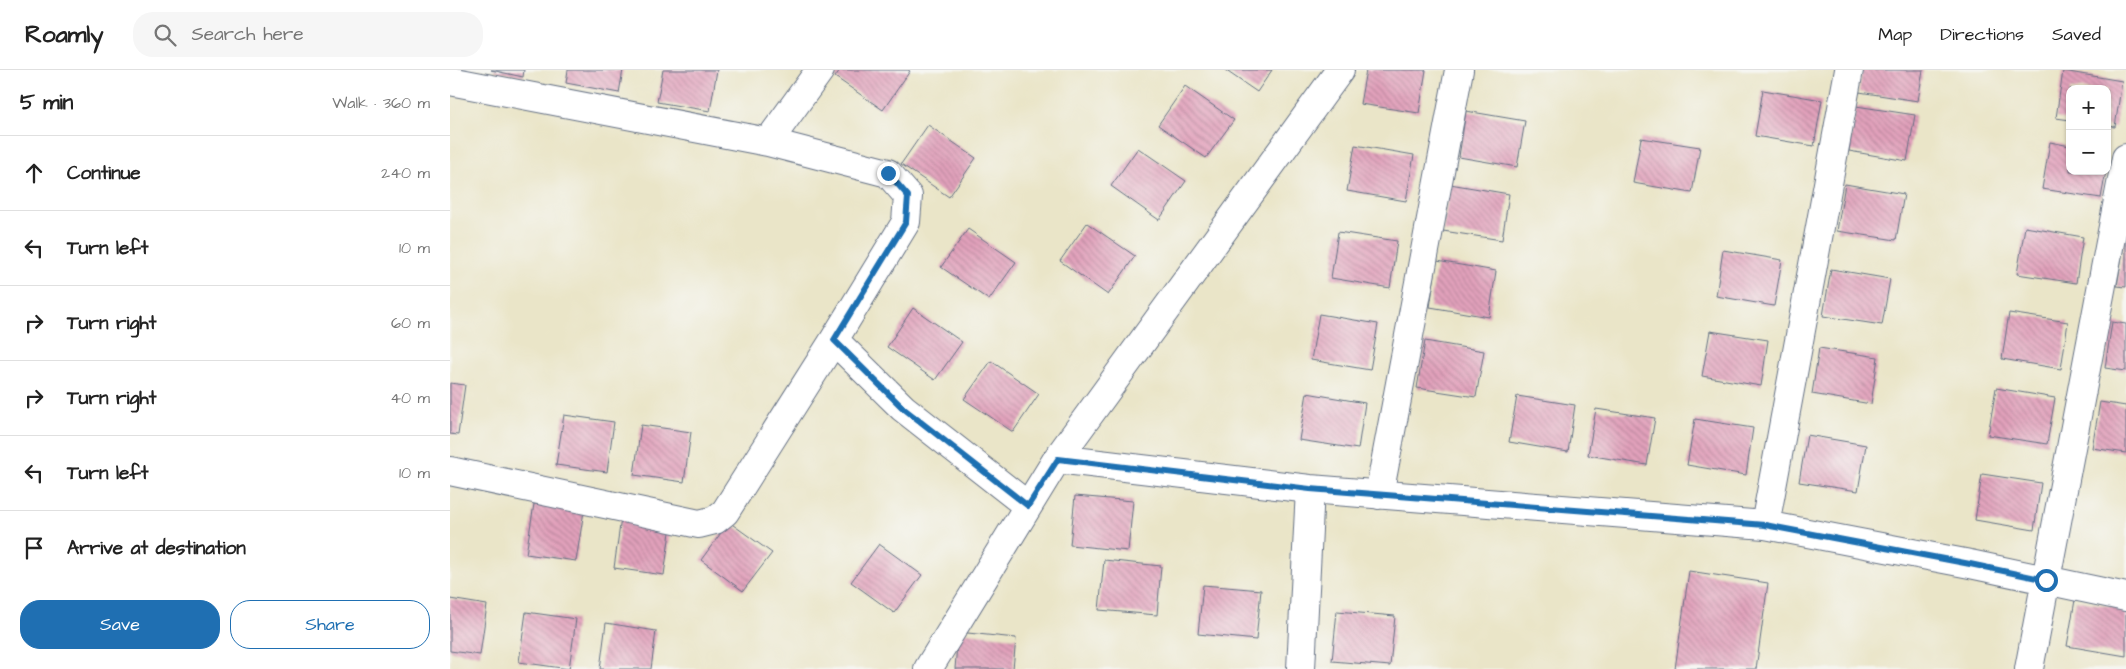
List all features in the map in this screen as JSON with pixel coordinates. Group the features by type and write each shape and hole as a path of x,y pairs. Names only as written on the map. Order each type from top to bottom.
{"street":[{"path":"768,142 820,70"},
{"path":"928,669 1058,459 1340,70"},
{"path":"1379,495 1459,70"},
{"path":"1765,525 1849,70"},
{"path":"450,82 768,142 888,173 908,196 906,222 725,512 715,520 699,524 450,471"},
{"path":"2029,669 2126,158"},
{"path":"834,340 903,408 1028,506"},
{"path":"1058,459 1310,489 1765,525 1970,564 2126,597"},
{"path":"1301,669 1310,489"}],"building":[{"path":"491,70 524,70 523,77"},
{"path":"568,70 623,70 619,93 566,83"},
{"path":"663,70 717,70 710,111 657,102"},
{"path":"840,70 910,71 883,110 835,77"},
{"path":"1225,70 1272,70 1257,92"},
{"path":"1366,70 1426,70 1419,113 1360,104"},
{"path":"1862,70 1923,70 1918,101 1859,92"},
{"path":"2063,71 2122,81 2115,127 2111,126 2111,85 2066,85 2066,119 2056,118"},
{"path":"1185,86 1234,120 1206,158 1158,125"},
{"path":"1763,90 1822,100 1814,146 1755,136"},
{"path":"1856,106 1915,115 1907,161 1849,151"},
{"path":"1466,111 1525,121 1517,167 1459,157"},
{"path":"928,125 976,158 949,197 901,164"},
{"path":"1641,138 1700,147 1692,193 1633,183"},
{"path":"2050,142 2066,145 2066,175 2105,175 2101,198 2042,189"},
{"path":"1355,145 1414,155 1406,201 1347,191"},
{"path":"1138,148 1186,181 1159,220 1111,186"},
{"path":"1450,184 1509,194 1502,240 1443,231"},
{"path":"1845,184 1904,194 1896,240 1837,231"},
{"path":"1087,223 1135,256 1108,295 1060,261"},
{"path":"2025,227 2083,237 2076,283 2017,274"},
{"path":"968,229 1016,262 989,300 941,267"},
{"path":"1338,232 1397,241 1390,288 1331,278"},
{"path":"2126,238 2126,287 2117,286"},
{"path":"1723,250 1782,260 1774,306 1716,296"},
{"path":"1437,261 1496,271 1489,317 1430,307"},
{"path":"1831,269 1890,279 1882,325 1823,316"},
{"path":"913,308 962,342 935,380 887,347"},
{"path":"2009,313 2068,322 2061,369 2002,359"},
{"path":"1319,314 1378,324 1370,370 1311,360"},
{"path":"2112,322 2126,324 2126,371 2105,368"},
{"path":"1710,331 1768,340 1761,386 1702,376"},
{"path":"1425,341 1484,351 1476,397 1417,388"},
{"path":"1819,348 1878,357 1871,404 1812,394"},
{"path":"991,361 1039,394 1013,432 964,399"},
{"path":"450,383 465,385 458,435 450,434"},
{"path":"1996,388 2055,398 2047,444 1988,435"},
{"path":"1307,393 1365,403 1358,449 1299,440"},
{"path":"1517,396 1575,405 1568,452 1509,442"},
{"path":"2100,402 2126,406 2126,453 2092,448"},
{"path":"1596,409 1655,418 1647,465 1588,455"},
{"path":"564,415 614,422 607,472 556,465"},
{"path":"1695,419 1753,428 1746,475 1687,465"},
{"path":"641,425 691,432 684,482 634,475"},
{"path":"1807,435 1866,445 1858,491 1799,482"},
{"path":"1982,474 2041,483 2034,530 1975,520"},
{"path":"1075,496 1133,501 1128,551 1070,545"},
{"path":"534,504 584,511 576,561 526,554"},
{"path":"621,518 671,525 664,575 614,568"},
{"path":"729,522 772,553 743,591 701,560"},
{"path":"879,544 922,575 894,613 851,582"},
{"path":"1104,560 1161,566 1157,615 1099,610"},
{"path":"1689,571 1768,583 1756,669 1675,669"},
{"path":"1203,585 1261,590 1256,640 1198,634"},
{"path":"450,599 487,605 480,655 450,651"},
{"path":"2075,600 2126,609 2126,656 2067,646"},
{"path":"1337,611 1395,616 1390,666 1332,661"},
{"path":"526,612 576,619 569,669 519,662"},
{"path":"606,623 656,631 651,669 600,669"},
{"path":"958,632 1016,638 1013,669 955,669"}],"route":[{"path":"888,173 908,196 906,222 834,340 903,408 1028,506 1058,459 1310,489 1765,525 2046,580"}]}
